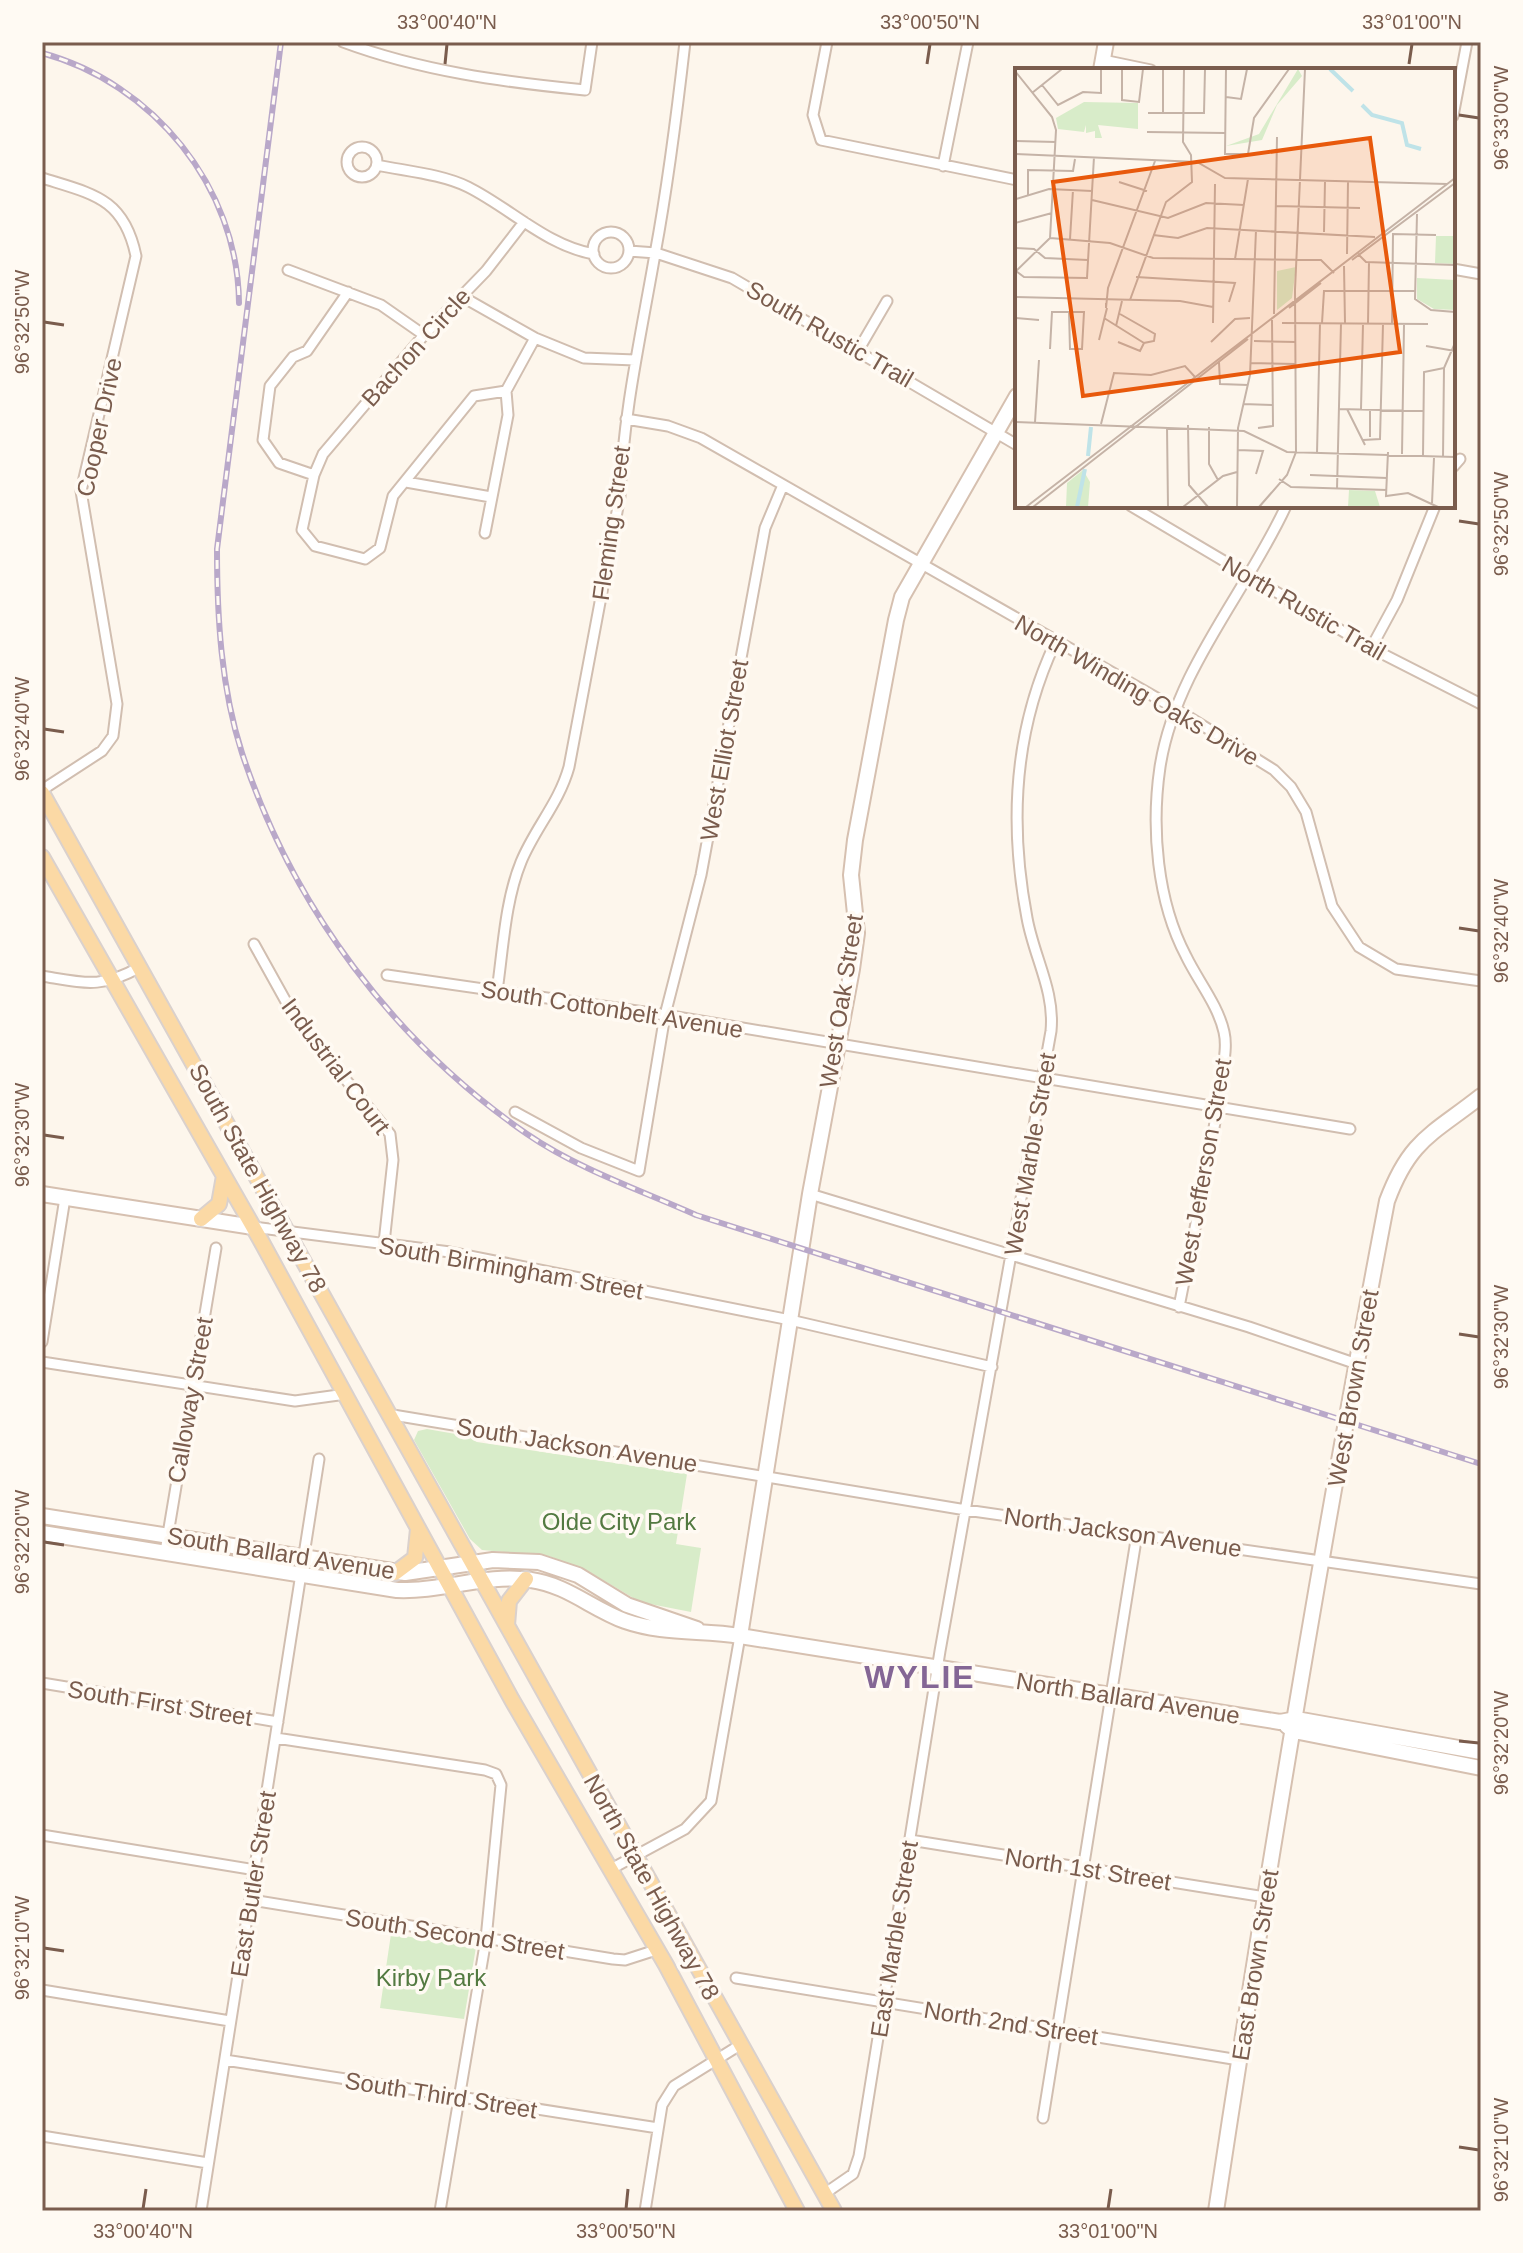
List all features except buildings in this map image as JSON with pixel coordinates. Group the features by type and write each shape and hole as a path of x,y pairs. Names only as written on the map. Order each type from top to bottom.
{"main road":[{"path":"1102,65 1106,42"},
{"name":"West Oak Street","path":"740,1636 810,1194 857,933 851,875 855,840 896,620 902,597 1015,400"},
{"name":"South State Highway 78","path":"42,791 471,1563"},
{"name":"South State Highway 78","path":"42,857 253,1227 441,1570"},
{"name":"West Brown Street","path":"1295,1725 1387,1201 1398,1172 1435,1128 1481,1096"},
{"path":"201,1219 219,1204 224,1176"},
{"name":"South Birmingham Street","path":"42,1194 253,1227"},
{"name":"South Ballard Avenue","path":"42,1516 395,1573 510,1560 550,1564 578,1575 627,1605 697,1629 740,1636"},
{"path":"395,1573 415,1558 418,1529"},
{"name":"South Ballard Avenue","path":"42,1533 397,1590 481,1580 526,1579 561,1587 606,1613 640,1625 677,1632 697,1629"},
{"name":"North State Highway 78","path":"471,1563 834,2211"},
{"name":"North State Highway 78","path":"441,1570 656,1950 797,2211"},
{"path":"507,1625 509,1601 526,1579"},
{"name":"North Ballard Avenue","path":"740,1636 1280,1722 1481,1768"},
{"name":"North Ballard Avenue","path":"1295,1725 1481,1752"},
{"name":"East Brown Street","path":"1216,2211 1295,1725"}],"street":[{"path":"343,42 379,55 450,72 585,90 592,42"},
{"name":"Fleming Street","path":"497,991 516,875 534,836 559,800 569,767 620,496 619,468 626,419 675,133 685,42"},
{"path":"827,42 813,115 821,140 1015,180"},
{"path":"943,166 968,42"},
{"path":"1455,105 1467,42"},
{"path":"1102,65 1131,68"},
{"path":"377,165 466,186 524,222 581,252 594,254"},
{"name":"Cooper Drive","path":"42,178 114,206 131,233 136,256 81,491 117,704 113,736 87,763 42,791"},
{"name":"Bachon Circle","path":"506,391 474,396 393,496 380,548 365,559 315,546 302,530 314,475 323,454 524,222"},
{"path":"612,232 626,239 629,251 624,263 615,268 603,266 594,254 595,242 612,232"},
{"name":"South Rustic Trail","path":"629,251 656,253 732,278 859,349 996,434"},
{"path":"1455,269 1481,274"},
{"path":"288,270 381,305 424,335"},
{"path":"314,475 279,463 263,440 270,386 293,357 307,351 348,292"},
{"path":"461,296 535,338 584,358 635,360"},
{"path":"859,349 887,301"},
{"path":"485,533 508,415 506,391 535,338"},
{"name":"North Winding Oaks Drive","path":"626,419 668,426 701,438 1055,643 1176,709 1274,770 1291,787 1306,812 1332,906 1359,947 1387,966 1400,970 1481,981"},
{"path":"996,434 1015,444"},
{"path":"406,482 491,497"},
{"name":"West Elliot Street","path":"515,1112 581,1148 639,1171 665,1015 701,875 765,528 783,485"},
{"name":"North Rustic Trail","path":"1134,508 1371,648 1481,704"},
{"name":"West Jefferson Street","path":"1179,1307 1218,1106 1225,1034 1184,954 1171,919 1157,838 1160,767 1176,709 1285,508"},
{"path":"1371,648 1397,600 1434,508"},
{"name":"West Marble Street","path":"938,1669 1013,1255 1053,1012 1027,918 1016,849 1015,813 1024,740 1040,676 1055,643"},
{"name":"Industrial Court","path":"254,944 294,1016 390,1134 393,1160 384,1243"},
{"path":"42,976 94,985 114,982 140,967"},
{"name":"South Cottonbelt Avenue","path":"387,975 665,1015 1350,1129"},
{"path":"810,1194 1357,1364"},
{"path":"42,1342 65,1198"},
{"name":"South Birmingham Street","path":"253,1227 450,1252 790,1320 992,1367"},
{"name":"Calloway Street","path":"165,1552 216,1248"},
{"path":"42,1362 295,1401 346,1394"},
{"name":"South Jackson Avenue","path":"387,1414 766,1477"},
{"name":"East Butler Street","path":"201,2211 319,1459"},
{"name":"North Jackson Avenue","path":"766,1477 966,1510 1481,1584"},
{"path":"1043,2118 1137,1534"},
{"path":"611,1869 693,1823 711,1801 740,1636"},
{"name":"East Marble Street","path":"824,2194 853,2174 856,2167 938,1669"},
{"name":"South First Street","path":"42,1683 278,1722"},
{"name":"South First Street","path":"276,1738 496,1774 502,1797 486,1939"},
{"path":"42,1835 256,1870"},
{"name":"North 1st Street","path":"910,1840 1265,1897"},
{"name":"South Second Street","path":"252,1900 625,1960 656,1950"},
{"path":"440,2211 486,1939"},
{"name":"North 2nd Street","path":"736,1978 1239,2060"},
{"path":"42,1990 230,2021"},
{"path":"645,2211 662,2105 674,2086 740,2045"},
{"name":"South Third Street","path":"225,2060 658,2128"},
{"path":"42,2136 208,2163"}],"green space":[{"name":"Olde City Park","path":"427,1429 467,1436 477,1442 687,1474 676,1544 701,1548 691,1612 640,1602 588,1571 549,1556 482,1550 470,1539 414,1440 418,1431"},
{"name":"Kirby Park","path":"391,1934 476,1947 464,2019 380,2008"}],"railway":[{"path":"281,42 217,549 222,652 235,728 263,810 289,865 320,917 354,967 392,1014 479,1098 527,1134 588,1168 696,1215 1481,1464"},
{"path":"42,53 82,68 119,88 153,115 182,146 205,181 223,219 235,260 239,303"}],"district":[{"name":"WYLIE","path":"920,1677"}]}
